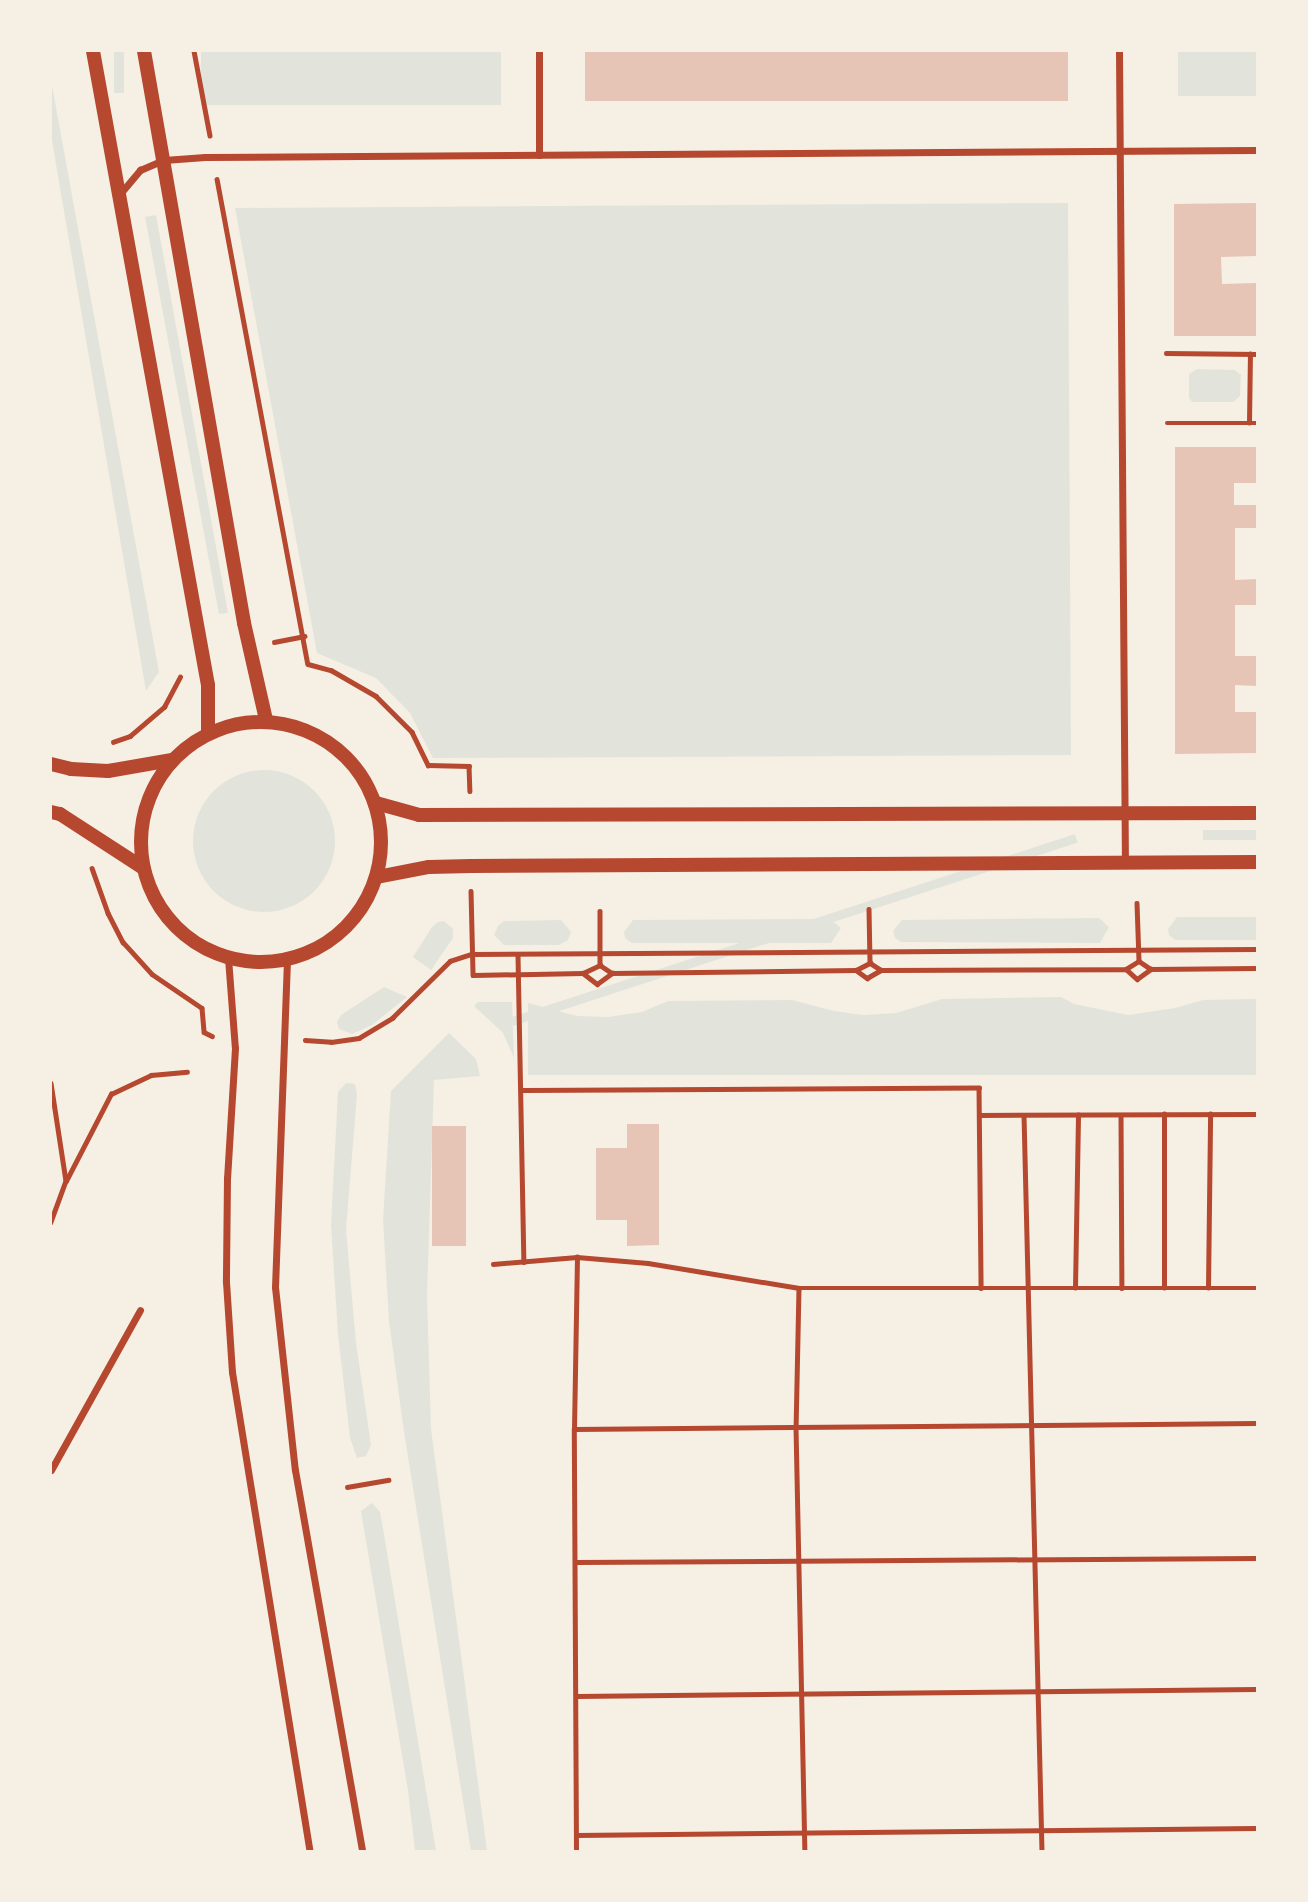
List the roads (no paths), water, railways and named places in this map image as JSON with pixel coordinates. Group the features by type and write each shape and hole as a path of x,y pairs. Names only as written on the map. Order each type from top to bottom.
{"main road":[{"path":"93,51 208,685 208,733"},
{"path":"144,51 246,630 266,720"},
{"path":"266,720 301,727 334,744 359,770 376,803 382,840 377,877 357,915 342,932 324,945 287,960 258,962 228,958 204,948 183,934 165,915 151,893 143,869 140,840 144,811 155,783 172,760 208,733 236,723 266,720"},
{"path":"51,764 71,769 108,771 172,760"},
{"path":"376,803 419,815 1257,813"},
{"path":"51,812 60,814 143,869"},
{"path":"377,877 429,867 471,866 1257,862"}],"street":[{"path":"539,51 539,155"},
{"path":"1119,51 1125,863"},
{"path":"119,196 140,170 164,160 1257,150"},
{"path":"228,958 235,1048 226,1282 232,1372 310,1851"},
{"path":"287,960 275,1287 295,1470 362,1851"},
{"path":"51,1470 140,1310"}]}
